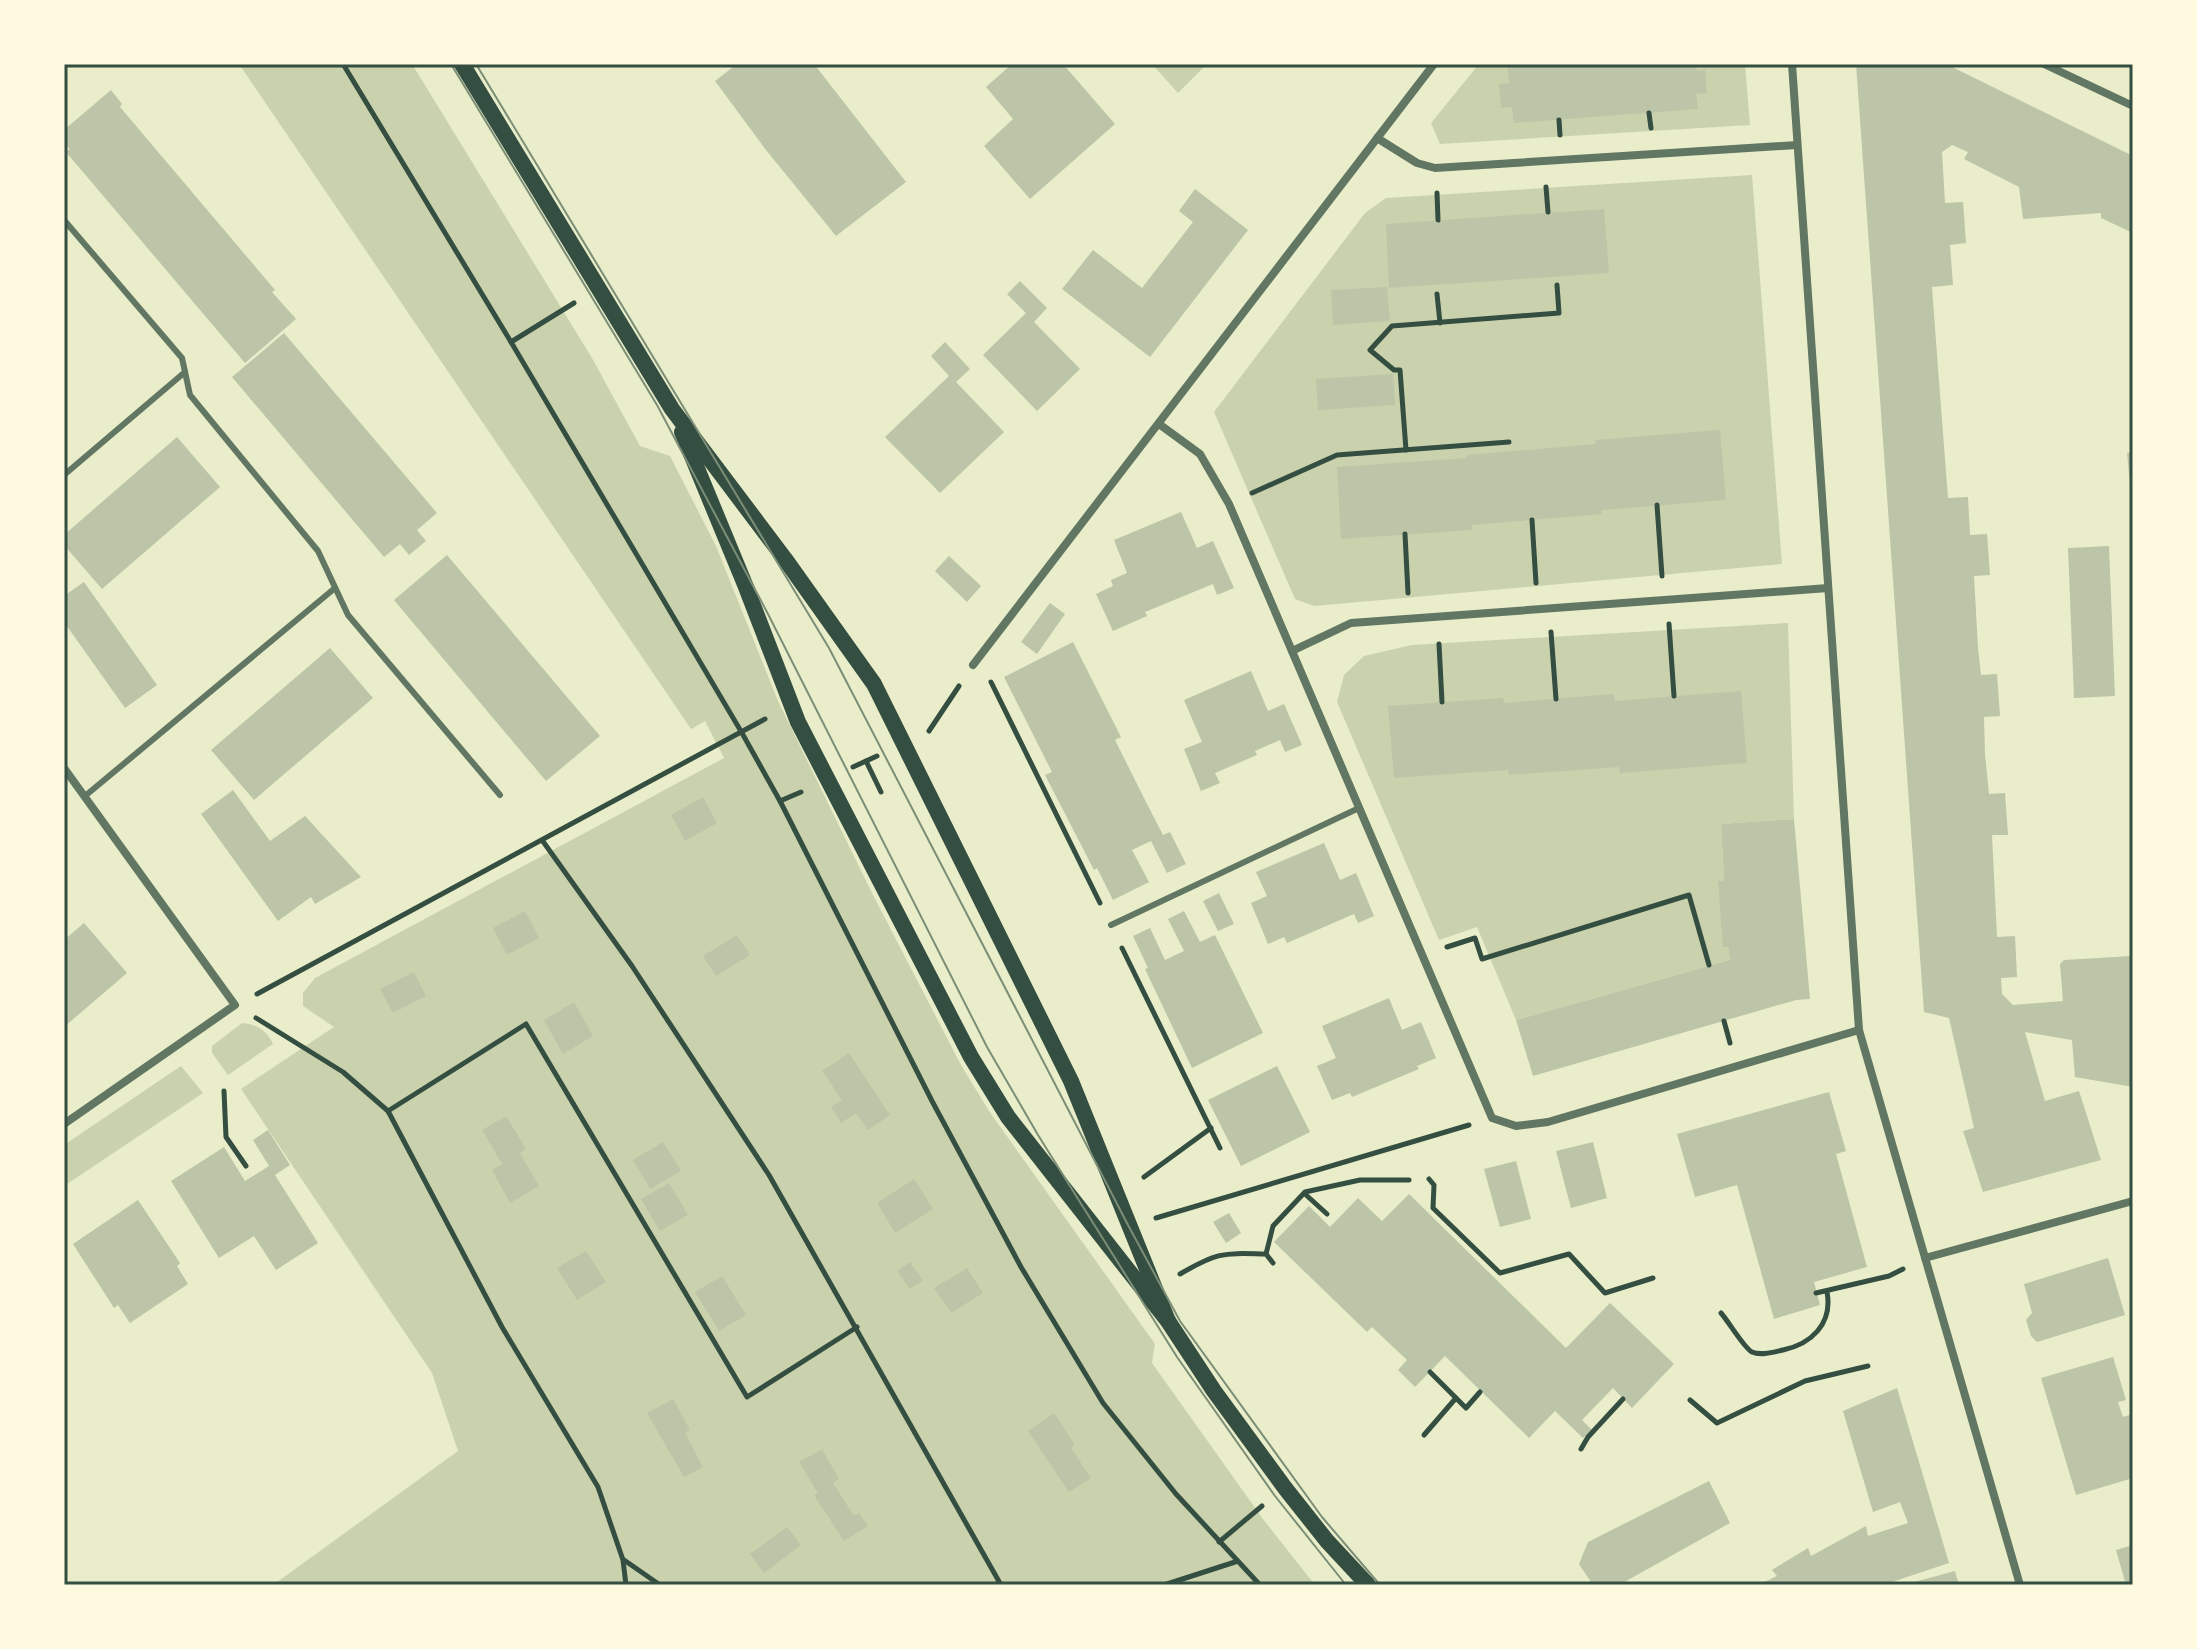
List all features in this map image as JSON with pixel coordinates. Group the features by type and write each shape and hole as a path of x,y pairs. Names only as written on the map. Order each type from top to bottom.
{"main road":[{"path":"462,64 672,409 874,684 1071,1081 1168,1321"},
{"path":"672,409 798,722 971,1057 1008,1117 1168,1321 1214,1391 1285,1488 1327,1541 1368,1585"}],"street":[{"path":"973,665 1434,64"},
{"path":"1792,64 1859,1030 2020,1585"},
{"path":"2044,64 2133,106"},
{"path":"1377,138 1417,163 1435,168 1797,145"},
{"path":"1159,424 1200,454 1229,504 1492,1118 1516,1126 1548,1122 1859,1030"},
{"path":"1292,651 1351,623 1828,588"},
{"path":"64,768 235,1005 64,1124"},
{"path":"1925,1258 2133,1201"}],"lane":[{"path":"64,220 182,358 190,395 318,551 348,615 500,795"},
{"path":"64,475 185,372"},
{"path":"85,796 335,588"},
{"path":"1111,925 1359,808"}],"path":[{"path":"343,64 742,733 1021,1267 1103,1403 1219,1542 1260,1585"},
{"path":"1649,113 1651,131"},
{"path":"1559,120 1561,136"},
{"path":"1406,450 1400,370 1394,370 1370,350 1392,326 1559,313 1557,285"},
{"path":"511,342 599,288"},
{"path":"1437,294 1440,323"},
{"path":"1229,504 1337,455 1509,442"},
{"path":"1657,505 1674,696"},
{"path":"1532,520 1537,608"},
{"path":"1405,534 1410,617"},
{"path":"1550,607 1556,699"},
{"path":"1437,615 1442,702"},
{"path":"905,743 928,732 973,665"},
{"path":"626,1585 623,1560 598,1487 502,1327 388,1111 343,1072 235,1005 742,733"},
{"path":"866,761 881,792"},
{"path":"542,840 632,966 769,1175 1001,1585"},
{"path":"1423,954 1475,938 1482,959 1689,895 1709,965"},
{"path":"1724,1021 1728,1034"},
{"path":"388,1111 526,1024 747,1397 857,1327"},
{"path":"224,1091 226,1137 246,1166"},
{"path":"1128,1225 1236,1196 1492,1118"},
{"path":"1116,1197 1211,1128"},
{"path":"1429,1179 1434,1185 1430,1210 1500,1273 1569,1254 1605,1293 1653,1278"},
{"path":"1266,1254 1273,1226 1305,1194 1360,1180 1409,1180"},
{"path":"1305,1194 1327,1214"},
{"path":"1211,1256 1225,1253 1266,1254"},
{"path":"1266,1254 1273,1263"},
{"path":"1816,1293 1889,1276 1925,1258"},
{"path":"1721,1313 1752,1353 1769,1354 1811,1340 1827,1315 1827,1292"},
{"path":"1690,1400 1717,1423 1805,1381 1868,1366"},
{"path":"1430,1372 1466,1408 1480,1392"},
{"path":"1424,1435 1456,1398"},
{"path":"1581,1449 1623,1399"},
{"path":"1219,1542 1285,1488"},
{"path":"623,1560 660,1585"},
{"path":"1164,1585 1236,1561"}],"green space":[{"path":"239,64 412,64 592,358 640,446 670,456 716,546 778,701 961,1065 989,1111 1155,1344 1152,1363 1263,1519 1315,1585 273,1585 458,1451 432,1373 241,1089 334,1027 303,1006 303,993 315,978 724,758 705,721 691,729"},
{"path":"1152,64 1207,64 1178,93"},
{"path":"1479,64 1745,64 1750,125 1440,144 1431,123"},
{"path":"1752,175 1782,564 1314,606 1295,599 1214,412 1365,213 1386,198"},
{"path":"1788,623 1794,819 1721,824 1724,881 1719,881 1730,960 1516,1020 1477,927 1439,940 1337,702 1344,675 1364,656 1412,645"},
{"path":"242,1023 260,1029 273,1044 228,1075 212,1053 212,1046"},
{"path":"181,1066 203,1093 64,1186 64,1145"}],"building":[{"path":"737,64 814,64 906,182 836,236 715,81"},
{"path":"1012,64 1063,64 1115,124 1030,199 984,146 1013,119 986,87"},
{"path":"1507,64 1696,64 1697,71 1705,70 1707,93 1696,94 1698,109 1514,123 1512,107 1501,108 1499,84 1509,83"},
{"path":"1856,64 1946,64 2133,156 2133,233 2101,218 2101,213 2023,219 2019,187 1964,159 1968,152 1952,145 1942,152 1945,203 1963,202 1966,243 1950,245 1953,285 1932,287 1948,498 1968,497 1970,535 1987,534 1990,575 1974,576 1981,675 1997,674 2000,716 1984,717 1989,794 2005,793 2008,835 1992,835 1997,937 2015,936 2017,977 2001,978 2002,994 2013,1005 2063,1001 2060,964 2064,960 2132,956 2133,1087 2075,1077 2072,1040 2025,1032 2045,1101 2079,1091 2101,1160 1983,1192 1963,1131 1974,1128 1949,1018 1924,1012"},
{"path":"111,90 122,104 120,107 296,319 245,363 66,152 70,149 64,143 64,130"},
{"path":"1195,189 1248,230 1150,357 1062,289 1093,250 1142,288 1193,222 1179,211"},
{"path":"1604,209 1609,273 1389,288 1386,224"},
{"path":"1020,281 1047,308 1034,322 1080,369 1037,411 983,355 1026,313 1007,294"},
{"path":"1387,287 1390,321 1333,325 1331,290"},
{"path":"284,333 437,513 417,530 426,541 409,555 400,544 384,557 232,377"},
{"path":"945,342 970,369 956,382 1004,432 940,493 885,437 949,376 931,356"},
{"path":"1393,374 1395,405 1318,410 1316,379"},
{"path":"1720,430 1726,500 1472,525 1472,530 1341,539 1337,467 1467,458 1467,455 1596,444 1595,440"},
{"path":"177,437 220,487 102,589 64,545 64,535"},
{"path":"2133,452 2133,494 2131,494 2127,453"},
{"path":"1181,512 1197,548 1213,541 1234,588 1217,595 1213,584 1145,612 1147,616 1113,631 1096,594 1113,586 1111,580 1127,573 1114,540"},
{"path":"2109,546 2115,696 2074,698 2068,548"},
{"path":"447,555 600,736 546,781 394,600"},
{"path":"949,556 981,586 967,602 935,571"},
{"path":"84,582 157,685 125,708 64,622 64,596"},
{"path":"1050,603 1065,614 1037,654 1021,642"},
{"path":"1073,642 1121,737 1115,740 1147,804 1163,835 1170,832 1186,864 1167,873 1151,841 1132,850 1149,882 1113,900 1045,775 1052,772 1004,677"},
{"path":"330,648 373,698 254,800 211,750"},
{"path":"1251,671 1268,711 1284,704 1302,745 1285,752 1280,740 1255,751 1257,755 1215,773 1220,783 1201,791 1184,749 1202,742 1184,700"},
{"path":"1741,691 1747,763 1620,773 1619,767 1509,775 1508,770 1394,778 1388,706 1503,698 1504,703 1614,694 1615,701"},
{"path":"233,790 270,841 305,816 361,877 315,904 311,897 278,921 201,814"},
{"path":"703,797 717,823 685,841 671,815"},
{"path":"1794,819 1810,999 1796,1000 1533,1076 1516,1020 1730,960 1728,947 1723,947 1718,881 1724,881 1721,824"},
{"path":"1324,843 1340,880 1356,873 1374,916 1358,923 1354,914 1287,943 1284,937 1268,944 1251,903 1267,896 1256,872"},
{"path":"1219,893 1234,924 1218,931 1203,901"},
{"path":"525,911 539,938 507,955 493,928"},
{"path":"1184,911 1200,942 1215,935 1263,1033 1192,1068 1145,969 1148,968 1133,936 1150,928 1165,960 1184,951 1168,919"},
{"path":"84,923 127,973 64,1027 64,940"},
{"path":"737,935 750,955 716,976 703,956"},
{"path":"414,972 426,996 393,1013 380,989"},
{"path":"1389,998 1402,1030 1421,1022 1436,1058 1417,1066 1419,1069 1352,1097 1350,1093 1332,1100 1317,1066 1336,1058 1322,1026"},
{"path":"574,1002 593,1036 563,1054 544,1020"},
{"path":"849,1053 890,1115 868,1130 856,1113 841,1123 831,1107 842,1100 822,1071"},
{"path":"1277,1066 1310,1132 1241,1166 1208,1100"},
{"path":"1829,1092 1846,1151 1836,1154 1867,1267 1814,1282 1820,1305 1774,1319 1737,1185 1695,1197 1677,1134"},
{"path":"506,1116 526,1149 520,1153 539,1186 510,1203 492,1170 502,1164 482,1130"},
{"path":"268,1130 290,1165 275,1175 318,1243 276,1270 254,1236 219,1258 171,1181 224,1147 245,1181 269,1166 253,1140"},
{"path":"663,1142 681,1171 650,1189 633,1160"},
{"path":"1593,1142 1607,1198 1571,1208 1556,1151"},
{"path":"1516,1161 1531,1219 1500,1227 1484,1169"},
{"path":"914,1179 933,1209 895,1233 877,1203"},
{"path":"669,1183 688,1215 660,1231 641,1199"},
{"path":"1409,1194 1566,1348 1610,1303 1674,1364 1632,1408 1613,1388 1582,1420 1592,1430 1583,1438 1555,1411 1529,1438 1445,1356 1415,1387 1398,1370 1407,1360 1372,1327 1367,1332 1274,1242 1309,1206 1330,1227 1358,1198 1382,1221"},
{"path":"138,1200 180,1263 177,1266 188,1284 130,1323 118,1305 114,1308 73,1244"},
{"path":"1229,1213 1241,1233 1226,1243 1213,1222"},
{"path":"586,1251 606,1282 577,1300 557,1268"},
{"path":"2108,1258 2125,1315 2037,1342 2031,1336 2026,1320 2032,1313 2024,1284"},
{"path":"910,1262 923,1280 910,1289 897,1271"},
{"path":"967,1268 983,1293 951,1313 934,1288"},
{"path":"722,1276 746,1315 719,1331 695,1292"},
{"path":"2113,1357 2126,1400 2118,1402 2123,1417 2133,1414 2133,1478 2076,1495 2041,1378"},
{"path":"1897,1388 1949,1563 1883,1585 1758,1585 1777,1576 1772,1570 1808,1548 1811,1556 1866,1526 1868,1536 1908,1523 1900,1502 1873,1512 1843,1411"},
{"path":"673,1399 690,1430 685,1433 703,1467 684,1477 647,1413"},
{"path":"1054,1413 1075,1445 1071,1448 1091,1478 1069,1492 1028,1431"},
{"path":"822,1449 839,1479 833,1483 854,1516 859,1513 868,1526 844,1541 814,1495 818,1493 799,1462"},
{"path":"1709,1481 1730,1523 1619,1585 1593,1585 1579,1564 1588,1542"},
{"path":"787,1527 801,1545 764,1573 750,1554"},
{"path":"2133,1545 2133,1585 2126,1585 2116,1550"},
{"path":"1955,1571 1959,1585 1907,1585 1907,1584"}],"tram line":[{"path":"451,64 657,405 768,614 987,1047 1038,1135 1177,1357 1275,1496 1346,1585"},
{"path":"476,64 829,648 1180,1321 1322,1517 1380,1585"}]}
